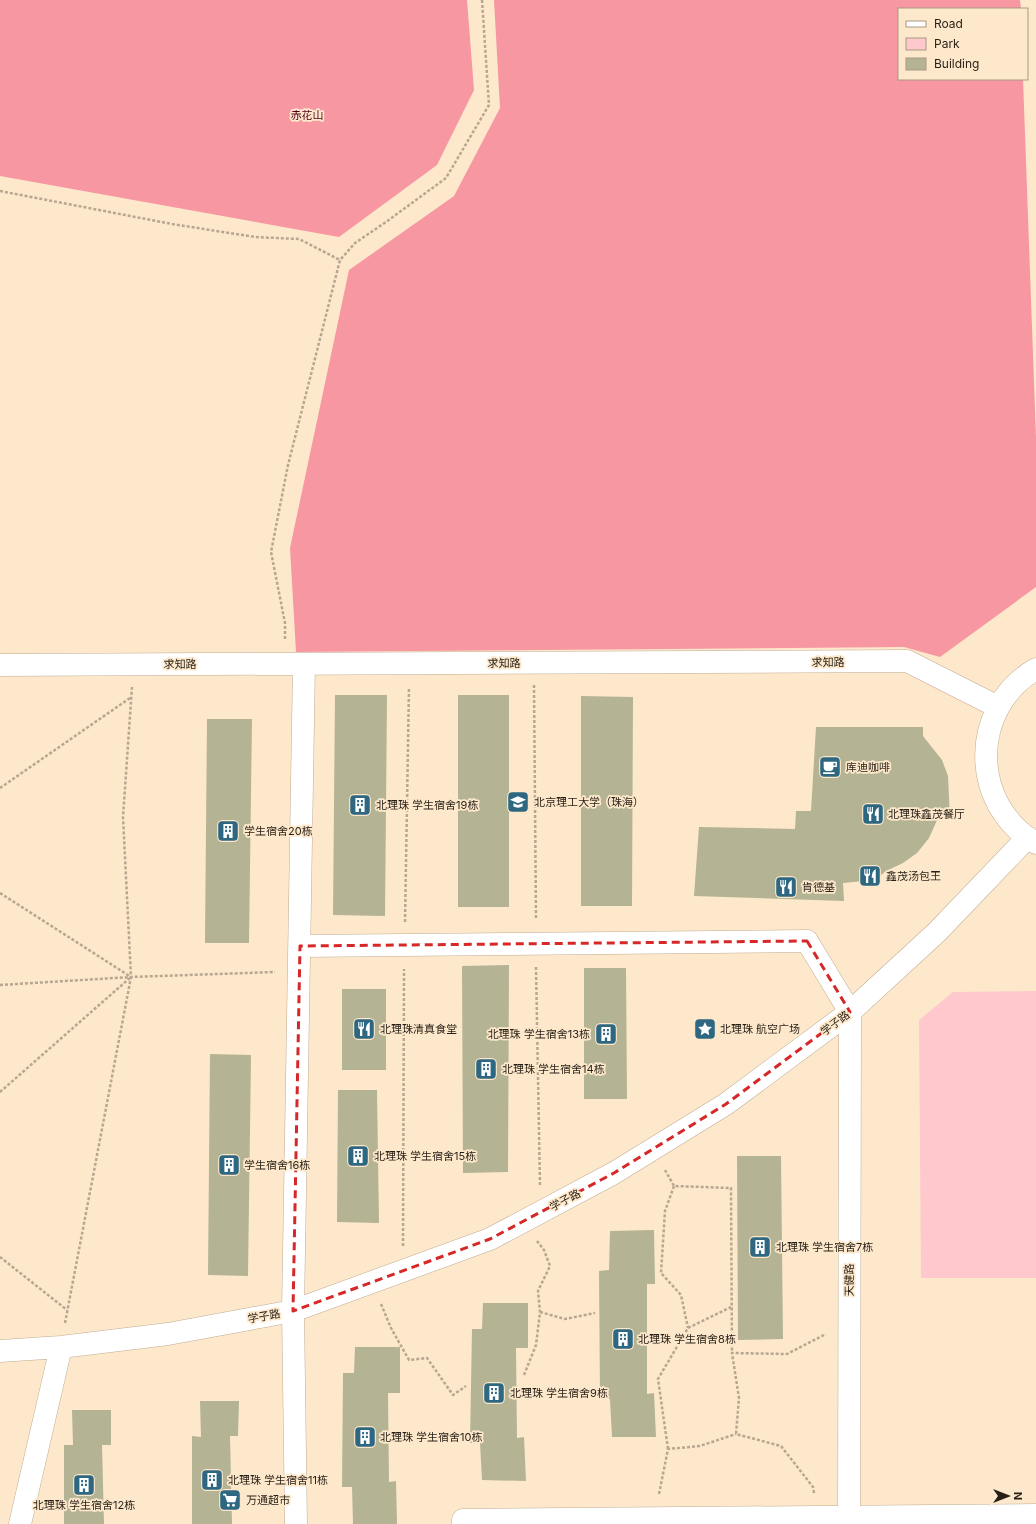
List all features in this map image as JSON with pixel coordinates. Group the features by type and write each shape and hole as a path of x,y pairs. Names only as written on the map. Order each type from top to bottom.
{"street":[{"name":"求知路","path":"0,666 907,661 998,707"},
{"path":"295,664 300,946 293,1311 296,1524"},
{"path":"1031,841 1009,821 996,801 988,778 986,747 989,729 998,707 1011,689 1028,674 1036,670"},
{"name":"学子路","path":"0,1350 60,1347 168,1334 293,1311 490,1239 614,1173 726,1104 850,1012 937,932 1031,841"},
{"path":"300,946 807,941 850,1012"},
{"name":"天健路","path":"849,1520 850,1012"},
{"path":"20,1524 60,1347"},
{"path":"463,1524 463,1520 817,1516 849,1520 1036,1515"}],"path":[{"path":"295,664 271,552 288,465 340,260 355,242 386,222 446,178 489,105 482,0"},
{"path":"0,192 187,227 255,237 299,239 340,260"},
{"path":"403,1270 404,944 409,664"},
{"path":"60,1347 131,977 123,817 130,698 134,665"},
{"path":"0,788 130,698"},
{"path":"0,893 131,977"},
{"path":"0,985 131,977 299,971"},
{"path":"0,1092 131,977"},
{"path":"654,1149 674,1186 665,1211 661,1273 682,1295 688,1328"},
{"path":"674,1186 731,1188 732,1353 739,1398 736,1434"},
{"path":"523,1222 544,1250 550,1266 538,1291 540,1312 536,1344 524,1375"},
{"path":"0,1257 67,1310"},
{"path":"373,1282 391,1328 409,1360 427,1358 453,1395 466,1386"},
{"path":"654,1518 668,1450 658,1379 688,1328 731,1307"},
{"path":"540,1312 565,1319 595,1313"},
{"path":"732,1353 787,1354 849,1322"},
{"path":"668,1450 700,1446 736,1434 781,1446 813,1487 817,1516"}],"highlighted area":[{"path":"807,941 850,1012 726,1104 614,1173 490,1239 293,1311 300,946"}],"green space":[{"name":"赤花山","path":"0,0 467,0 474,90 437,165 339,237 0,176"},
{"path":"494,0 1020,0 1021,8 898,8 898,80 1023,80 1036,437 1036,587 940,657 904,647 296,652 290,548 349,270 454,196 500,108"},
{"path":"1036,991 1036,1278 921,1278 919,1020 953,992"}],"building":[{"name":"北理珠 学生宿舍19栋","path":"335,695 387,695 385,916 333,915"},
{"path":"458,695 509,695 509,907 458,907"},
{"path":"581,696 633,697 632,906 581,906"},
{"name":"学生宿舍20栋","path":"207,719 252,719 249,943 205,943"},
{"name":"北理珠鑫茂餐厅","path":"816,727 923,727 923,736 942,760 948,776 950,819 938,818 929,838 917,853 903,863 886,871 875,880 843,883 844,901 694,896 699,827 795,829 796,811 811,811"},
{"name":"北理珠 学生宿舍14栋","path":"509,965 508,1172 463,1173 462,966"},
{"name":"北理珠 学生宿舍13栋","path":"584,968 626,968 627,1099 584,1099"},
{"name":"北理珠清真食堂","path":"342,989 386,989 386,1070 342,1070"},
{"name":"学生宿舍16栋","path":"210,1054 251,1055 248,1276 208,1275"},
{"name":"北理珠 学生宿舍15栋","path":"338,1090 377,1090 379,1223 337,1222"},
{"name":"北理珠 学生宿舍7栋","path":"737,1156 781,1156 783,1339 738,1340"},
{"name":"北理珠 学生宿舍8栋","path":"654,1230 655,1284 647,1284 647,1394 654,1393 656,1437 612,1437 610,1399 600,1399 599,1271 609,1270 610,1231"},
{"name":"北理珠 学生宿舍9栋","path":"483,1303 528,1303 528,1348 516,1348 517,1438 524,1437 526,1481 482,1480 480,1443 470,1443 472,1329 482,1329"},
{"name":"北理珠 学生宿舍10栋","path":"355,1347 400,1347 400,1393 388,1393 389,1482 396,1481 397,1524 353,1524 352,1487 342,1487 343,1373 354,1373"},
{"name":"北理珠 学生宿舍11栋","path":"200,1401 239,1401 238,1436 230,1436 232,1524 192,1524 192,1436 201,1437"},
{"name":"北理珠 学生宿舍12栋","path":"72,1410 111,1410 111,1445 102,1445 104,1524 64,1524 64,1445 73,1445"}],"place":[{"name":"库迪咖啡","path":"830,767"},
{"name":"北京理工大学（珠海）","path":"518,802"},
{"name":"北理珠 学生宿舍19栋","path":"360,805"},
{"name":"北理珠鑫茂餐厅","path":"873,814"},
{"name":"学生宿舍20栋","path":"228,831"},
{"name":"鑫茂汤包王","path":"870,876"},
{"name":"肯德基","path":"786,887"},
{"name":"北理珠清真食堂","path":"364,1029"},
{"name":"北理珠 航空广场","path":"705,1029"},
{"name":"北理珠 学生宿舍13栋","path":"606,1034"},
{"name":"北理珠 学生宿舍14栋","path":"486,1069"},
{"name":"北理珠 学生宿舍15栋","path":"358,1156"},
{"name":"学生宿舍16栋","path":"229,1165"},
{"name":"北理珠 学生宿舍7栋","path":"760,1247"},
{"name":"北理珠 学生宿舍8栋","path":"623,1339"},
{"name":"北理珠 学生宿舍9栋","path":"494,1393"},
{"name":"北理珠 学生宿舍10栋","path":"365,1437"},
{"name":"北理珠 学生宿舍11栋","path":"212,1480"},
{"name":"北理珠 学生宿舍12栋","path":"84,1485"},
{"name":"万通超市","path":"230,1500"}]}
